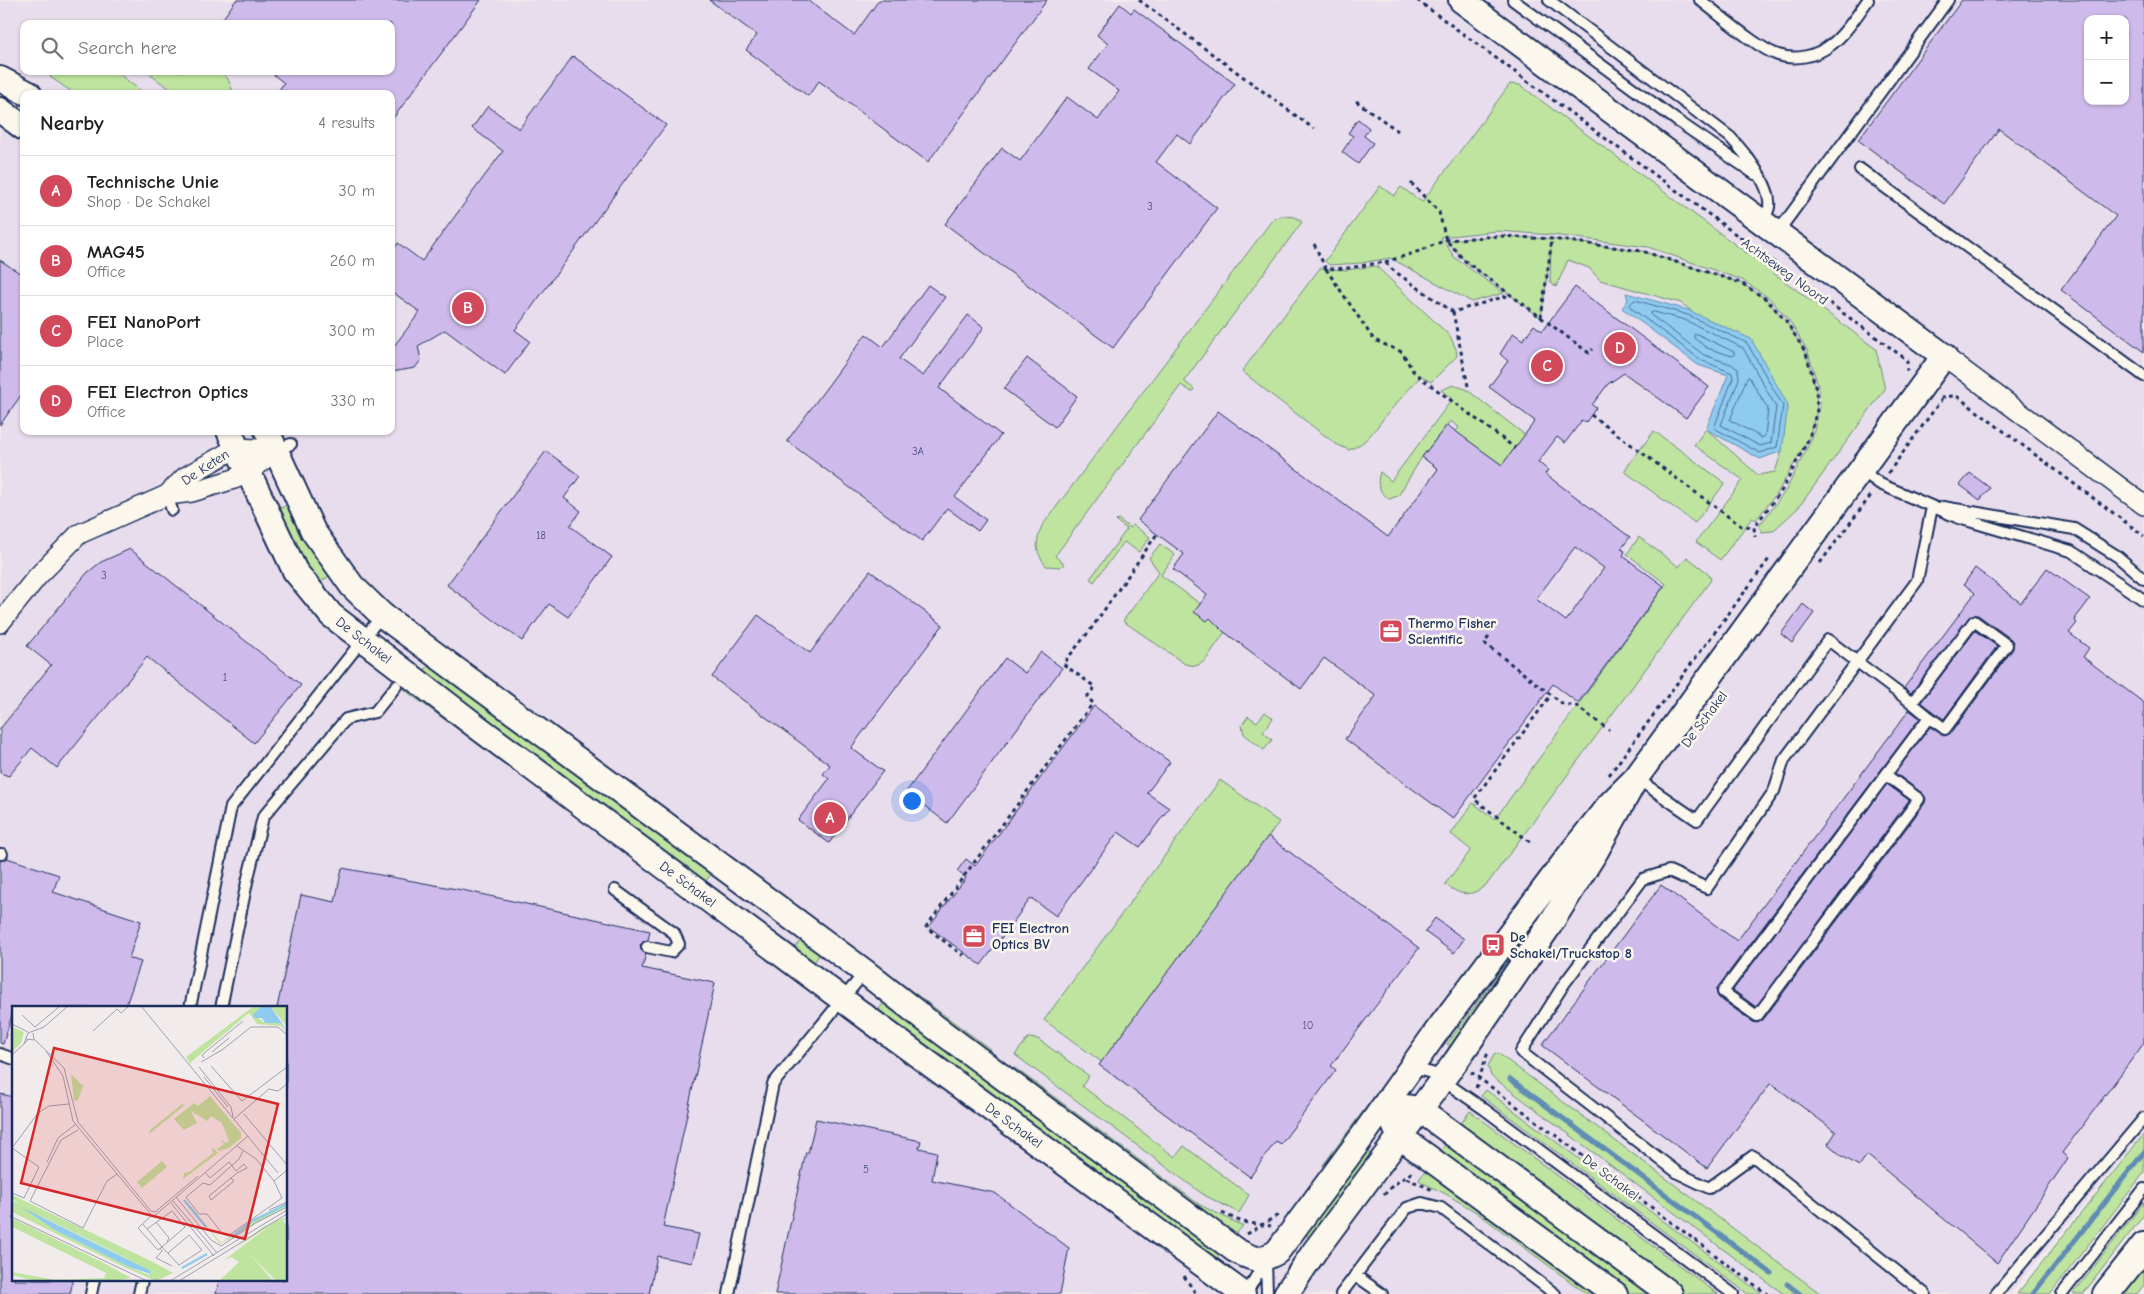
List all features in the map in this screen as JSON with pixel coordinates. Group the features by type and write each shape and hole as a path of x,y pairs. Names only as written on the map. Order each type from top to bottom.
{"main road":[{"path":"2106,1294 2144,1246"}],"street":[{"name":"Achtseweg Noord","path":"1461,0 2144,505"},
{"path":"0,78 22,90"},
{"path":"0,110 20,125"},
{"name":"De Schakel","path":"1286,1294 1314,1252 1442,1080 1552,921 1596,851 1636,778 1944,356"},
{"name":"De Schakel","path":"233,440 294,571 331,614 843,1000 1244,1294"},
{"name":"De Keten","path":"170,502 185,477 233,440 278,442"},
{"path":"278,442 313,531 352,586 382,615 865,972 1235,1250 1258,1260 1266,1258"},
{"name":"De Keten","path":"0,624 37,576 79,534 170,502 192,492 234,479 247,472 278,442"},
{"name":"De Schakel","path":"1266,1258 1277,1252 1385,1106 1465,989 1609,805 1636,778"},
{"path":"1385,1106 1419,1109 1670,1294"},
{"path":"1385,1106 1400,1136 1615,1294"}],"lane":[{"path":"1513,0 1676,120 1747,167 1762,182"},
{"path":"1549,0 1713,122 1742,150 1762,182 1767,195 1769,228"},
{"path":"1700,0 1761,46 1777,55 1794,58 1811,56 1833,44 1868,0"},
{"path":"1769,228 1948,0"},
{"path":"1860,169 2144,376"},
{"path":"1861,470 1880,484 1959,518 2071,551 2144,600"},
{"path":"1930,506 2074,529 2117,556 2144,579"},
{"path":"1925,1294 1753,1156 1709,1188 1678,1173 1521,1052 1564,984 1644,879 1669,871 1707,888 1774,791 1784,760 1916,581 1930,506"},
{"path":"190,1006 231,807 382,615"},
{"path":"1636,778 1697,820 1828,640 1945,729 2007,645 1974,621 1912,703"},
{"path":"221,1006 247,882 263,817 346,719 375,712 396,686"},
{"path":"1886,775 1918,799 1757,1016 1723,992 1929,717"},
{"path":"615,890 674,933 679,944 671,952 647,947"},
{"path":"729,1294 773,1084 865,972"},
{"path":"0,1054 12,1058"},
{"name":"De Schakel","path":"1411,1068 1432,1073 1442,1080 1733,1294"},
{"path":"1996,1294 2144,1118"},
{"path":"2062,1294 2144,1189"},
{"path":"1341,1294 1408,1208 1422,1203 1441,1208 1555,1294"},
{"path":"1266,1258 1267,1294"},
{"name":"De Schakel","path":"1244,1294 1266,1258"},
{"path":"1355,1276 1382,1294"}],"path":[{"path":"1140,0 1314,129"},
{"name":"Achtseweg Noord","path":"1417,0 1907,360 1907,372 1923,385 1942,399 1946,396 1958,397 2144,536"},
{"path":"1356,101 1398,131"},
{"path":"1411,183 1439,212 1446,240 1465,261 1589,353 1592,349"},
{"path":"1326,269 1348,268 1384,262 1414,253 1446,240 1499,236 1552,239 1642,251 1741,283 1766,299 1786,321 1806,353 1816,389 1817,410 1809,438 1782,490 1754,527 1755,536"},
{"path":"1541,318 1552,239"},
{"path":"1314,244 1326,269 1374,340 1402,352 1413,371 1421,378 1515,448"},
{"path":"1384,262 1453,312 1468,386"},
{"path":"1453,312 1511,295"},
{"path":"1820,564 1942,399"},
{"path":"1591,415 1741,526 1754,527"},
{"path":"964,953 962,955 926,927 1093,703 1088,697 1095,687 1063,664 1157,534"},
{"path":"1608,776 1774,551"},
{"path":"1488,636 1484,643 1562,704 1576,706 1609,730"},
{"path":"1530,842 1474,799 1551,695"},
{"path":"1469,1099 1480,1079 1491,1046"},
{"name":"De Schakel","path":"1456,1060 1766,1294"},
{"path":"1235,1250 1246,1235 1262,1226 1282,1210"},
{"path":"1219,1212 1242,1222 1262,1226 1278,1226 1290,1234"}],"shaded area":[{"path":"0,0 2144,0 2144,1132 2010,1294 0,1294"}],"green space":[{"path":"52,75 120,75 140,90 69,90 50,77"},
{"path":"151,75 224,75 228,79 232,90 171,90"},
{"path":"1510,84 1520,85 1876,349 1885,389 1798,508 1773,531 1762,532 1759,526 1786,490 1812,438 1820,408 1819,389 1808,352 1789,320 1769,298 1742,280 1648,247 1553,235 1497,231 1441,237 1455,258 1504,293 1472,302 1390,258 1361,263 1329,265 1325,261 1380,186 1394,196 1401,187 1422,202"},
{"path":"1284,216 1295,217 1302,222 1184,381 1194,389 1192,392 1181,385 1055,556 1064,564 1061,567 1046,566 1037,547 1042,526 1273,219"},
{"path":"1499,236 1552,239 1642,251 1741,283 1766,299 1786,321 1806,353 1816,389 1817,410 1809,438 1779,490 1756,520 1752,518 1720,560 1696,542 1743,480 1694,445 1706,429 1758,475 1775,472 1782,451 1690,310 1681,303 1600,280 1589,268 1568,260 1556,287 1550,282 1551,249 1541,318 1465,261 1446,240"},
{"path":"1376,266 1450,336 1457,356 1431,382 1421,376 1367,439 1349,450 1336,444 1242,371 1320,268 1346,270"},
{"path":"1453,385 1466,389 1525,435 1502,465 1456,432 1459,427 1450,421 1422,457 1398,496 1389,499 1379,487 1380,472 1391,481 1452,399 1441,390"},
{"path":"1654,431 1725,483 1695,523 1624,471"},
{"path":"289,504 311,549 329,576 318,584 299,557 277,510"},
{"path":"1118,519 1130,528 1133,525 1150,537 1139,552 1124,542 1094,582 1090,579 1127,529 1116,521"},
{"path":"1639,537 1679,567 1687,557 1708,573 1711,580 1488,883 1483,888 1472,893 1467,894 1456,891 1445,884 1471,850 1451,834 1473,803 1495,819 1666,584 1627,554"},
{"path":"1160,544 1175,555 1161,575 1210,611 1237,605 1220,628 1225,632 1205,661 1196,666 1185,664 1123,621 1159,572 1149,558"},
{"path":"431,662 712,873 704,883 422,674"},
{"path":"409,687 824,1001 402,688"},
{"path":"1265,712 1273,718 1263,732 1272,740 1264,750 1244,734 1242,725 1248,716 1257,722"},
{"path":"1220,780 1279,822 1103,1063 1044,1020"},
{"path":"1551,903 1456,1050 1447,1044"},
{"path":"802,938 821,952 813,964 793,950"},
{"path":"870,960 990,1049 988,1053 871,966"},
{"path":"884,1003 887,1003 1223,1250 1214,1262 880,1013 879,1009"},
{"path":"1028,1038 1038,1039 1089,1076 1082,1086 1175,1157 1184,1146 1249,1195 1239,1213 1204,1195 1015,1055"},
{"path":"1414,1043 1323,1172 1323,1165"},
{"path":"1495,1053 1499,1054 1821,1294 1784,1294 1771,1285 1491,1076 1488,1066"},
{"path":"1015,1068 1200,1205 1243,1226 1234,1236 1012,1071"},
{"path":"1486,1090 1762,1294 1748,1294 1481,1096"},
{"path":"1470,1111 1718,1294 1685,1294 1459,1126"},
{"path":"2144,1134 2144,1173 2050,1294 2017,1294"},
{"path":"1448,1141 1655,1294 1630,1294 1443,1156 1440,1152"},
{"path":"1364,1149 1376,1158 1314,1241 1302,1232"},
{"path":"1429,1167 1599,1294 1587,1294 1476,1212 1421,1182 1419,1179"},
{"path":"2144,1202 2144,1215 2083,1294 2073,1294"},
{"path":"2144,1262 2144,1285 2137,1294 2119,1294"}],"water":[{"path":"1626,293 1688,310 1751,339 1788,405 1782,451 1760,459 1706,429 1728,375 1698,365 1622,308 1628,300"}],"building":[{"path":"236,0 481,0 395,116 395,90 279,90 284,83 274,75 395,75 395,20 222,20"},
{"path":"709,0 807,0 854,35 879,0 1047,0 928,162 819,81 808,96 746,50 757,35"},
{"path":"1962,0 2144,0 2144,352 2061,290 2116,216 1999,129 1944,204 1858,140"},
{"path":"1120,4 1131,13 1134,9 1235,84 1190,144 1177,134 1156,162 1217,208 1113,348 945,224 1002,148 1020,161 1067,97 1098,120 1119,91 1089,69 1108,44 1097,35"},
{"path":"573,56 666,125 515,330 530,341 505,375 445,330 418,346 421,360 415,368 395,371 395,345 420,312 395,294 395,247 398,243 422,261 503,151 472,128 488,106 519,129"},
{"path":"1358,119 1369,128 1364,136 1373,143 1358,164 1342,152 1353,136 1348,133"},
{"path":"0,260 20,273 20,397 0,425"},
{"path":"928,285 945,297 899,359 923,376 968,315 984,327 939,388 1001,435 955,497 986,520 978,531 947,508 922,541 787,441 866,334 883,347"},
{"path":"1575,287 1709,387 1686,418 1624,373 1608,384 1592,405 1596,408 1586,422 1582,420 1565,443 1557,437 1538,462 1548,470 1545,474 1630,537 1621,549 1625,551 1623,556 1664,586 1578,703 1553,684 1453,819 1345,739 1376,696 1324,658 1301,689 1223,631 1210,618 1207,621 1194,612 1207,595 1173,569 1184,554 1138,520 1218,411 1388,537 1438,469 1422,457 1447,425 1502,465 1535,421 1489,387 1508,361 1500,354 1513,333 1523,340 1534,325 1542,331","holes":["1575,547 1604,568 1566,621 1536,599"]},
{"path":"1027,358 1077,396 1055,427 1004,389"},
{"path":"546,451 580,476 564,498 581,511 570,526 612,557 568,617 549,604 522,641 447,585"},
{"path":"1970,473 1990,488 1980,500 1960,485"},
{"path":"130,549 301,685 254,743 147,657 57,768 32,748 9,776 0,773 0,729 51,665 27,646 87,573 101,562"},
{"path":"1975,568 2021,603 2047,568 2090,599 2074,620 2077,623 2069,633 2089,648 2083,657 2144,703 2144,1043 2062,1153 2068,1158 1997,1263 1867,1155 1859,1166 1842,1156 1828,1144 1836,1132 1773,1085 1770,1084 1707,1168 1542,1045 1661,885 1737,941 1909,710 1920,718 1717,988 1719,998 1753,1022 1757,1023 1763,1020 1925,803 1926,799 1923,794 1895,773 1930,727 1944,736 1951,733 2013,649 2011,639 1978,615 1972,615 1911,693 1904,688 1975,593 1964,584"},
{"path":"870,571 943,625 851,748 883,771 829,843 798,820 829,779 823,774 830,765 712,677 758,615 810,653"},
{"path":"1803,604 1814,613 1792,643 1781,634"},
{"path":"1975,631 1997,646 1944,719 1921,702"},
{"path":"1041,652 1062,668 947,823 906,792 1005,658 1025,673"},
{"path":"1094,706 1170,762 1147,793 1169,808 1140,847 1118,832 1056,916 1031,898 981,965 929,927 966,878 957,871 966,859 975,866"},
{"path":"1887,784 1909,800 1756,1007 1733,990"},
{"path":"1268,836 1419,948 1331,1066 1336,1070 1281,1144 1276,1141 1250,1177 1099,1065"},
{"path":"7,858 59,875 53,892 141,921 129,958 141,962 126,1006 12,1006 12,1015 3,1044 0,1043 0,861"},
{"path":"342,868 462,890 650,931 648,940 640,945 641,950 646,954 642,968 715,983 663,1227 699,1234 692,1263 657,1256 649,1294 216,1294 219,1282 288,1282 288,1006 277,1006 301,895 335,902"},
{"path":"1435,918 1464,939 1454,953 1425,932"},
{"path":"0,1094 12,1097 12,1282 73,1282 70,1294 0,1294"},
{"path":"816,1119 921,1141 919,1148 937,1152 932,1180 995,1193 1069,1248 1060,1294 775,1294 806,1152 808,1153"}],"waterway":[{"path":"1510,1079 1771,1273"},
{"path":"2033,1294 2144,1152"},
{"path":"1787,1284 1800,1294"}],"place":[{"name":"MAG45","path":"468,308"},
{"name":"FEI Electron Optics","path":"1620,348"},
{"name":"FEI NanoPort","path":"1547,366"},
{"name":"Thermo Fisher Scientific","path":"1391,631"},
{"name":"Technische Unie","path":"830,818"},
{"name":"FEI Electron Optics BV","path":"974,936"},
{"name":"De Schakel/Truckstop 8","path":"1493,945"}]}
